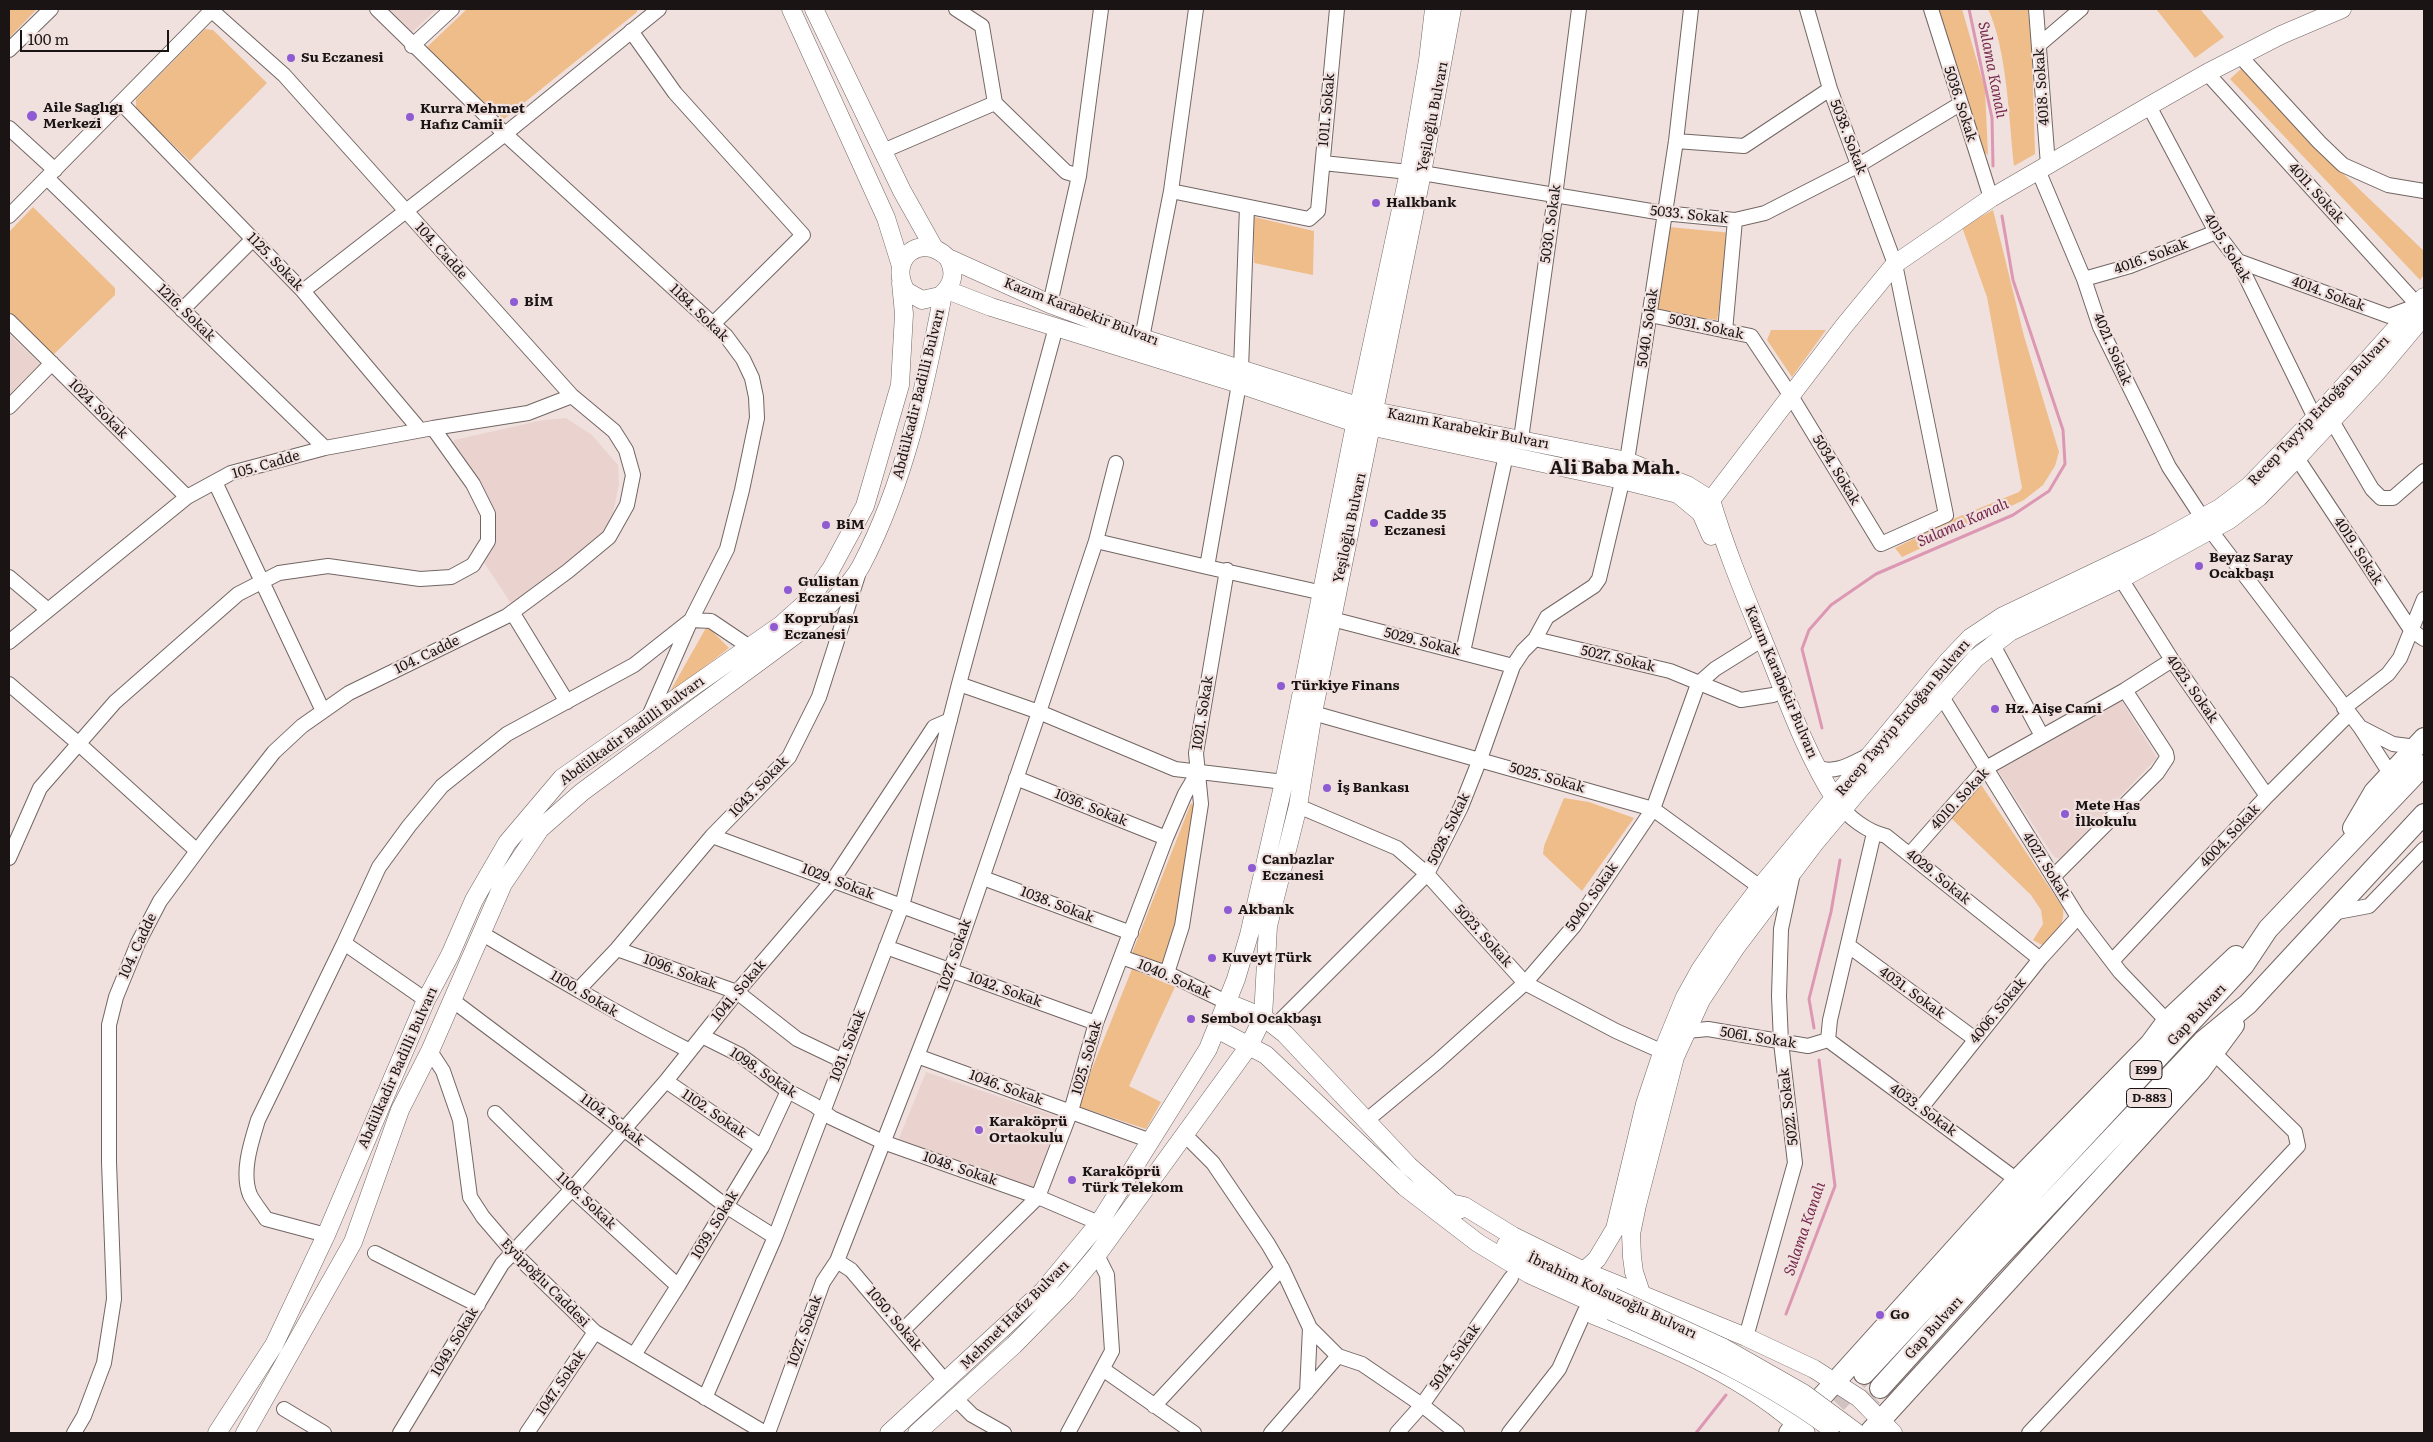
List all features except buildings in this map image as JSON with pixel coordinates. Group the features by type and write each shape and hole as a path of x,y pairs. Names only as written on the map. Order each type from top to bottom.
{"highway":[{"name":"Gap Bulvarı","path":"1864,1374 2238,971 2268,929 2337,856 2422,750"},
{"name":"Gap Bulvarı","path":"1880,1388 1987,1270 2203,1041 2248,1004 2424,814"},
{"path":"1797,1430 1834,1381 2017,1180 2150,1044 2167,1021 2237,954 2268,929"},
{"path":"1881,1429 2214,1054 2248,1004"}],"main road":[{"name":"Abdülkadir Badilli Bulvarı","path":"217,1433 274,1345 326,1235 426,1000 450,955 474,900 507,843 562,778 649,716 751,648 781,625 810,598 831,569 865,506 900,386 904,314 901,275 886,218 791,9"},
{"path":"814,9 902,190 941,253 953,274 945,292 932,300 922,300 906,291 901,275 910,252 918,248 941,253"},
{"name":"Yeşiloğlu Bulvarı","path":"1416,172 1434,9"},
{"name":"Yeşiloğlu Bulvarı","path":"1217,1029 1236,979 1249,935 1284,782 1323,593 1365,416 1452,9"},
{"path":"1706,507 1895,264 1991,198 2149,106 2240,56 2342,9"},
{"name":"Kazım Karabekir Bulvarı","path":"941,253 1050,304 1240,377"},
{"name":"Abdülkadir Badilli Bulvarı","path":"245,1433 352,1242 400,1110 430,1051 503,884 540,829 582,792 798,633 827,608 860,567 901,473 932,355 945,292"},
{"name":"Kazım Karabekir Bulvarı","path":"945,292 1056,327 1240,377 1365,416 1506,455 1678,494 1706,507"},
{"name":"Recep Tayyip Erdoğan Bulvarı","path":"1641,1293 1634,1272 1632,1234 1668,1055 1685,997 1700,970 1725,933 1760,887 1992,643 2010,632 2121,579 2206,525 2258,496 2297,458 2324,419 2422,308"},
{"name":"Yeşiloğlu Bulvarı","path":"1250,1046 1269,1022 1268,926 1298,806 1313,713 1332,618 1365,416"},
{"name":"Kazım Karabekir Bulvarı","path":"1365,416 1521,439 1627,461 1687,485 1706,507 1758,641 1835,808"},
{"name":"Recep Tayyip Erdoğan Bulvarı","path":"1584,1270 1597,1259 1615,1229 1645,1104 1668,1055 1687,1031 1713,980 1793,872 1872,753 1948,661 1970,638 1987,626 2206,525 2324,419"},
{"name":"Kazım Karabekir Bulvarı","path":"1758,641 1773,695 1806,771 1835,808"},
{"name":"İbrahim Kolsuzoğlu Bulvarı","path":"1226,1002 1269,1022 1285,1034 1409,1166 1486,1233 1812,1415 1837,1433"},
{"name":"İbrahim Kolsuzoğlu Bulvarı","path":"1217,1029 1266,1055 1405,1187 1440,1215 1528,1274 1612,1304 1724,1348 1803,1393 1857,1433"},
{"name":"Mehmet Hafız Bulvarı","path":"890,1433 1043,1291 1099,1223 1186,1087 1217,1029"},
{"name":"Mehmet Hafız Bulvarı","path":"917,1433 956,1399 1067,1291 1097,1256 1250,1046"},
{"path":"1405,1187 1433,1218 1461,1244 1511,1278 1662,1343 1707,1366 1766,1400 1797,1430"},
{"path":"1450,1202 1464,1206 1513,1236 1584,1270 1746,1337 1814,1368 1859,1398 1881,1429"}],"street":[{"path":"9,50 51,9"},
{"name":"1184. Sokak","path":"377,9 412,46 505,134 713,324 743,359 752,378 757,418 742,490 726,549 691,620 649,716"},
{"path":"412,46 452,9"},
{"path":"956,9 982,26"},
{"path":"979,9 995,103 1066,172 1079,176"},
{"path":"1050,304 1079,176 1101,9"},
{"path":"1142,338 1171,190 1196,9"},
{"name":"1011. Sokak","path":"1247,207 1309,219 1318,211 1336,9"},
{"name":"5030. Sokak","path":"1521,439 1579,9"},
{"name":"5040. Sokak","path":"1547,617 1594,586 1599,579 1627,461 1650,315 1663,213 1676,141 1691,9"},
{"name":"5038. Sokak","path":"1807,9 1830,89 1895,264 1946,515 1881,544"},
{"name":"5036. Sokak","path":"1931,9 1991,198"},
{"name":"4018. Sokak","path":"2036,9 2040,44 2043,168"},
{"path":"2040,44 2081,9"},
{"path":"9,216 211,10"},
{"name":"104. Cadde","path":"74,1433 84,1416 104,1363 114,1299 109,1162 108,1025 116,997 138,943 160,901 274,752 302,726 348,693 512,612 568,571 609,537 628,505 633,475 626,450 614,431 572,396 284,75 211,10"},
{"path":"304,291 405,210 505,134 631,31 651,12"},
{"path":"631,31 675,93 803,235 713,324"},
{"path":"2240,56 2319,142 2343,165 2388,185 2424,191"},
{"name":"4011. Sokak","path":"2207,73 2422,308"},
{"path":"1676,141 1744,146 1830,89"},
{"name":"1125. Sokak","path":"9,858 40,788 115,702 238,594 279,573 328,566 356,568 420,579 451,577 474,564 488,541 488,514 473,484 304,291 121,103"},
{"path":"883,151 995,103"},
{"name":"5033. Sokak","path":"1323,163 1416,172 1663,213 1735,220 1765,214 1859,165 1960,104"},
{"name":"4015. Sokak","path":"2149,106 2216,232 2238,261 2324,419 2372,489 2381,498 2393,498 2424,471"},
{"name":"1216. Sokak","path":"9,128 182,310 325,448"},
{"name":"4021. Sokak","path":"2043,168 2100,327 2169,467 2206,525 2360,727"},
{"path":"1171,190 1247,207 1240,377 1207,567"},
{"path":"1725,331 1735,220"},
{"name":"4016. Sokak","path":"2084,279 2130,266 2216,232"},
{"path":"182,310 253,239"},
{"name":"4014. Sokak","path":"2238,261 2389,316 2422,308"},
{"name":"5031. Sokak","path":"1650,315 1751,336 1791,396"},
{"name":"1024. Sokak","path":"9,321 187,497"},
{"name":"1031. Sokak","path":"705,1398 775,1237 902,906 959,684 1056,327"},
{"path":"9,407 52,363"},
{"name":"105. Cadde","path":"9,642 187,497 231,473 325,448 426,429 528,413 572,396"},
{"name":"5034. Sokak","path":"1791,396 1881,544"},
{"path":"1462,652 1506,455"},
{"name":"4019. Sokak","path":"2297,458 2411,630 2424,639"},
{"name":"1027. Sokak","path":"766,1433 823,1282 837,1261 951,969 1096,541 1116,463"},
{"path":"215,482 323,711"},
{"path":"1096,541 1323,593"},
{"name":"1043. Sokak","path":"579,989 617,949 712,836 790,756 820,696 860,567"},
{"name":"1021. Sokak","path":"1167,973 1182,926 1202,804 1196,753 1227,570"},
{"path":"9,577 48,610"},
{"name":"4023. Sokak","path":"2121,579 2172,660 2267,796"},
{"name":"4004. Sokak","path":"2112,960 2346,711 2388,674 2400,658 2424,599"},
{"path":"512,612 567,702"},
{"name":"5028. Sokak","path":"1269,1022 1427,874 1461,806 1513,666 1523,651 1535,639 1547,617"},
{"name":"5029. Sokak","path":"1332,618 1513,666"},
{"path":"326,1235 266,1218 250,1195 247,1167 250,1145 258,1120 379,867 442,786 507,734 634,665 691,620 711,621 751,648"},
{"name":"5027. Sokak","path":"1535,639 1670,671 1741,700 1773,695"},
{"path":"1698,684 1716,669 1758,641"},
{"path":"1992,643 2042,736"},
{"name":"4010. Sokak","path":"1910,854 1986,768 2125,690 2172,660"},
{"path":"9,684 79,744 197,851"},
{"path":"959,684 1039,712 1175,769 1284,782"},
{"name":"5040. Sokak","path":"1367,1120 1438,1062 1525,983 1574,926 1653,809 1698,684"},
{"path":"2052,877 2157,773 2167,758 2166,752 2125,690"},
{"name":"4027. Sokak","path":"1942,697 2052,877 2078,916 2120,972 2167,1021"},
{"name":"5025. Sokak","path":"1313,713 1653,809 1760,887"},
{"name":"1041. Sokak","path":"513,1252 572,1189 666,1081 737,992 834,880 934,727 950,720"},
{"path":"2360,727 2393,744 2422,750"},
{"path":"2360,727 2396,782"},
{"path":"1816,767 1822,770 1837,770 1872,753"},
{"name":"1025. Sokak","path":"903,1330 1038,1197 1071,1111 1096,1023 1166,838 1185,794 1198,772"},
{"name":"1036. Sokak","path":"1016,778 1166,838"},
{"name":"5023. Sokak","path":"1298,806 1397,848 1427,874 1525,983 1668,1055"},
{"name":"4029. Sokak","path":"1835,808 1874,834 1886,836 2040,959"},
{"path":"1828,1040 1830,1020 1874,834"},
{"name":"1029. Sokak","path":"712,836 964,929"},
{"path":"2332,914 2369,906 2424,849"},
{"name":"5022. Sokak","path":"1746,1337 1795,1163 1781,1042 1781,929 1793,872"},
{"name":"1038. Sokak","path":"983,878 1131,934"},
{"name":"4006. Sokak","path":"1921,1108 2040,959 2078,916"},
{"name":"1100. Sokak","path":"481,933 579,989 625,1018 690,1051"},
{"path":"344,943 426,1000"},
{"name":"4031. Sokak","path":"1849,946 1975,1039"},
{"name":"1042. Sokak","path":"886,947 1096,1023"},
{"name":"1096. Sokak","path":"617,949 737,992 797,1039 843,1061"},
{"name":"1040. Sokak","path":"1121,957 1167,973 1226,1002"},
{"name":"1104. Sokak","path":"452,1000 726,1206 775,1237"},
{"name":"5061. Sokak","path":"1687,1031 1708,1030 1808,1046 1828,1040"},
{"name":"1098. Sokak","path":"702,1036 740,1055 788,1091 822,1111"},
{"name":"4033. Sokak","path":"1828,1040 2017,1180"},
{"name":"Eyüpoğlu Caddesi","path":"430,1051 443,1071 460,1120 470,1197 483,1217 513,1252 595,1332 766,1433"},
{"path":"2030,1433 2298,1146 2295,1132 2214,1054"},
{"name":"1046. Sokak","path":"917,1056 1151,1141"},
{"name":"1102. Sokak","path":"666,1081 762,1147"},
{"name":"1039. Sokak","path":"634,1354 678,1286 762,1147 788,1091"},
{"name":"1048. Sokak","path":"822,1111 832,1118 883,1142 1038,1197 1099,1223"},
{"name":"1106. Sokak","path":"495,1113 572,1189 678,1286"},
{"path":"1185,1135 1213,1163 1282,1268 1310,1328 1338,1356 1362,1364 1422,1405 1456,1433"},
{"name":"1049. Sokak","path":"400,1433 502,1264 513,1252"},
{"path":"375,1253 478,1304"},
{"path":"1068,1433 1104,1370 1112,1351 1107,1275 1097,1256"},
{"name":"1050. Sokak","path":"837,1261 851,1270 946,1382"},
{"path":"1154,1406 1282,1268"},
{"name":"5014. Sokak","path":"1397,1433 1422,1405 1511,1278"},
{"path":"1510,1433 1559,1369 1585,1311"},
{"path":"1307,1392 1310,1328"},
{"name":"1047. Sokak","path":"526,1433 595,1332"},
{"path":"1271,1433 1338,1356"},
{"path":"1104,1370 1194,1433"},
{"path":"956,1399 972,1415 1004,1433"},
{"path":"284,1409 324,1433"}],"shaded area":[{"path":"9,9 37,9 9,38"},
{"path":"387,9 437,9 411,33"},
{"path":"467,9 637,9 637,12 504,119 452,75 427,47"},
{"path":"1937,9 1962,9 1985,89 1988,155 1982,151"},
{"path":"1988,9 2028,9 2032,54 2035,154 2014,166 2003,64 1994,25"},
{"path":"2156,9 2200,9 2224,37 2195,58"},
{"path":"205,29 213,30 267,83 190,161 136,109 136,99"},
{"path":"2242,68 2335,166 2424,251 2424,275 2420,280 2230,79"},
{"path":"33,207 115,288 115,295 52,356 9,312 9,232"},
{"path":"1993,210 2024,336 2059,452 2055,466 2043,485 2024,500 1902,557 1895,548 1958,517 2019,492 2022,488 1987,297 1962,227"},
{"path":"1254,217 1314,231 1313,275 1254,263"},
{"path":"1669,227 1732,233 1717,320 1654,311"},
{"path":"1771,330 1826,330 1792,377 1767,340"},
{"path":"9,334 41,365 9,397"},
{"path":"566,418 592,435 618,465 619,484 611,522 596,540 575,559 512,605 483,561 495,538 495,521 490,501 452,446 454,440 543,420"},
{"path":"707,626 729,648 668,695"},
{"name":"Mete Has İlkokulu","path":"2120,698 2157,758 2060,859 2054,857 1998,771"},
{"path":"1980,783 2063,908 2061,925 2044,946 2033,940 2043,924 2041,910 2031,895 1951,818"},
{"path":"1564,798 1589,802 1634,818 1582,891 1543,854 1544,846"},
{"path":"1191,803 1195,807 1175,924 1163,965 1132,953"},
{"path":"1132,969 1175,987 1129,1086 1161,1102 1146,1129 1077,1106"},
{"name":"Karaköprü Ortaokulu","path":"926,1072 1059,1117 1035,1188 897,1143"}],"waterway":[{"name":"Sulama Kanalı","path":"1969,9 1992,118 1993,166"},
{"name":"Sulama Kanalı","path":"1822,728 1802,649 1809,630 1831,605 1876,574 2013,515 2049,491 2065,464 2063,430 2013,280 2002,216"},
{"name":"Sulama Kanalı","path":"1814,1028 1809,999 1831,912 1840,860"},
{"name":"Sulama Kanalı","path":"1786,1314 1835,1186 1819,1060"},
{"name":"Sulama Kanalı","path":"1696,1433 1726,1395"}],"tunnel":[{"path":"1816,1425 1864,1374"},
{"path":"1839,1433 1880,1388"}],"place":[{"name":"Su Eczanesi","path":"291,58"},
{"name":"Aile Saglıgı Merkezi","path":"32,116"},
{"name":"Kurra Mehmet Hafız Camii","path":"410,117"},
{"name":"Halkbank","path":"1376,203"},
{"name":"BİM","path":"514,302"},
{"name":"Cadde 35 Eczanesi","path":"1374,523"},
{"name":"BiM","path":"826,525"},
{"name":"Beyaz Saray Ocakbaşı","path":"2199,566"},
{"name":"Gulistan Eczanesi","path":"788,590"},
{"name":"Koprubası Eczanesi","path":"774,627"},
{"name":"Türkiye Finans","path":"1281,686"},
{"name":"Hz. Aişe Cami","path":"1995,709"},
{"name":"İş Bankası","path":"1327,788"},
{"name":"Mete Has İlkokulu","path":"2065,814"},
{"name":"Canbazlar Eczanesi","path":"1252,868"},
{"name":"Akbank","path":"1228,910"},
{"name":"Kuveyt Türk","path":"1212,958"},
{"name":"Sembol Ocakbaşı","path":"1191,1019"},
{"name":"Karaköprü Ortaokulu","path":"979,1130"},
{"name":"Karaköprü Türk Telekom","path":"1072,1180"},
{"name":"Go","path":"1880,1315"}],"district":[{"name":"Ali Baba Mah.","path":"1615,468"}]}
